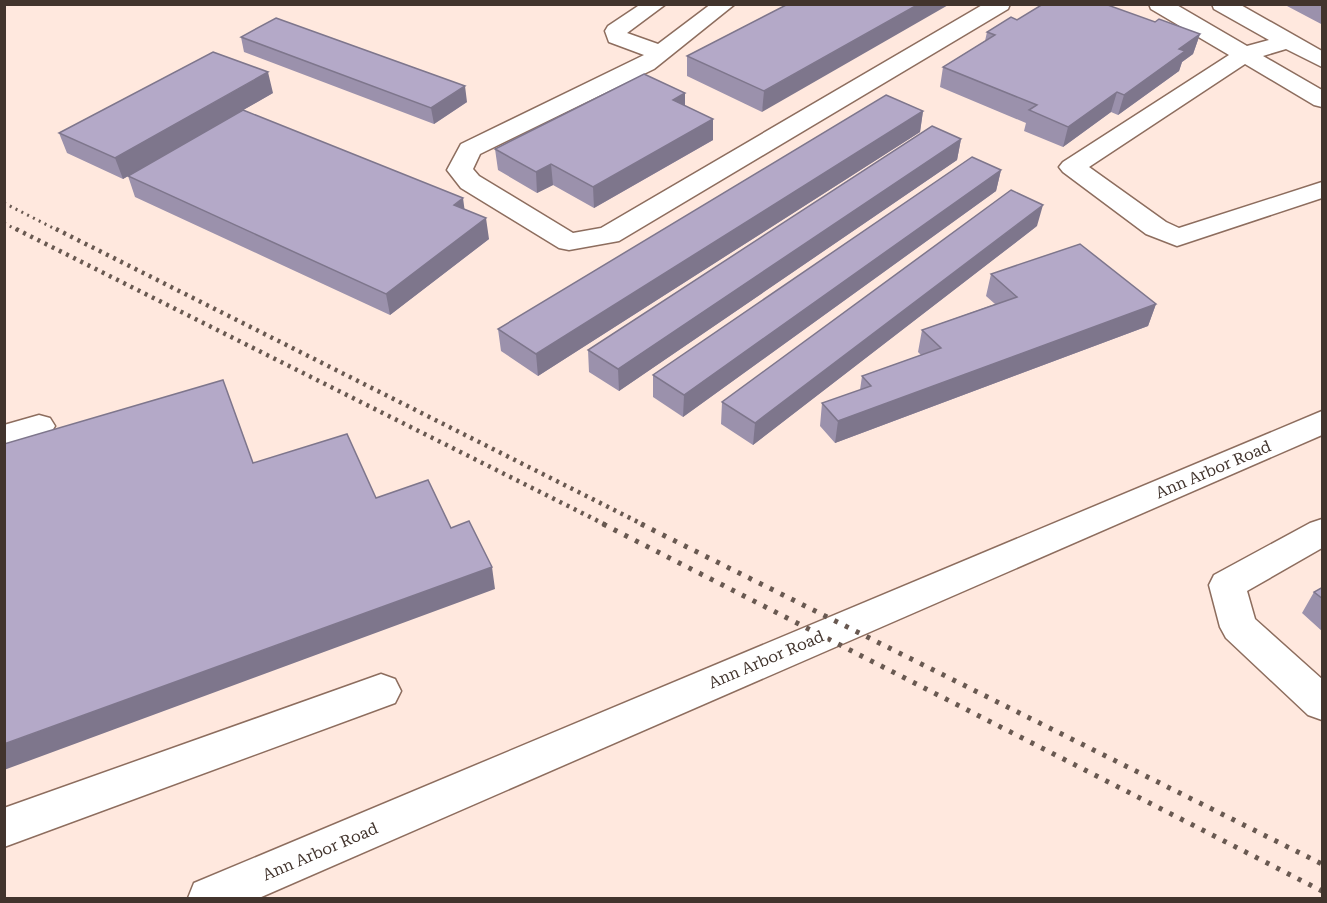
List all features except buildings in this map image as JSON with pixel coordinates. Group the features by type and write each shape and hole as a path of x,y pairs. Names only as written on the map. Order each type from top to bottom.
{"main road":[{"path":"656,4 616,31 617,37 661,53"},
{"path":"725,4 646,64 470,149 460,170 470,182 569,242 609,235 1000,4"},
{"path":"1159,4 1323,100"},
{"path":"1222,4 1323,60"},
{"path":"1171,35 1179,37 1215,36"},
{"path":"1288,41 1246,54 1072,167 1156,228 1177,238 1323,190"},
{"name":"Ann Arbor Road","path":"210,898 1323,422"},
{"path":"4,437 39,426"},
{"path":"1323,532 1227,585 1239,627 1323,703"},
{"path":"4,828 381,691"}],"railway":[{"path":"4,203 59,231"},
{"path":"4,223 19,231"},
{"path":"16,229 606,525"},
{"path":"56,229 644,525"},
{"path":"603,524 1322,891"},
{"path":"641,524 1322,864"}]}
